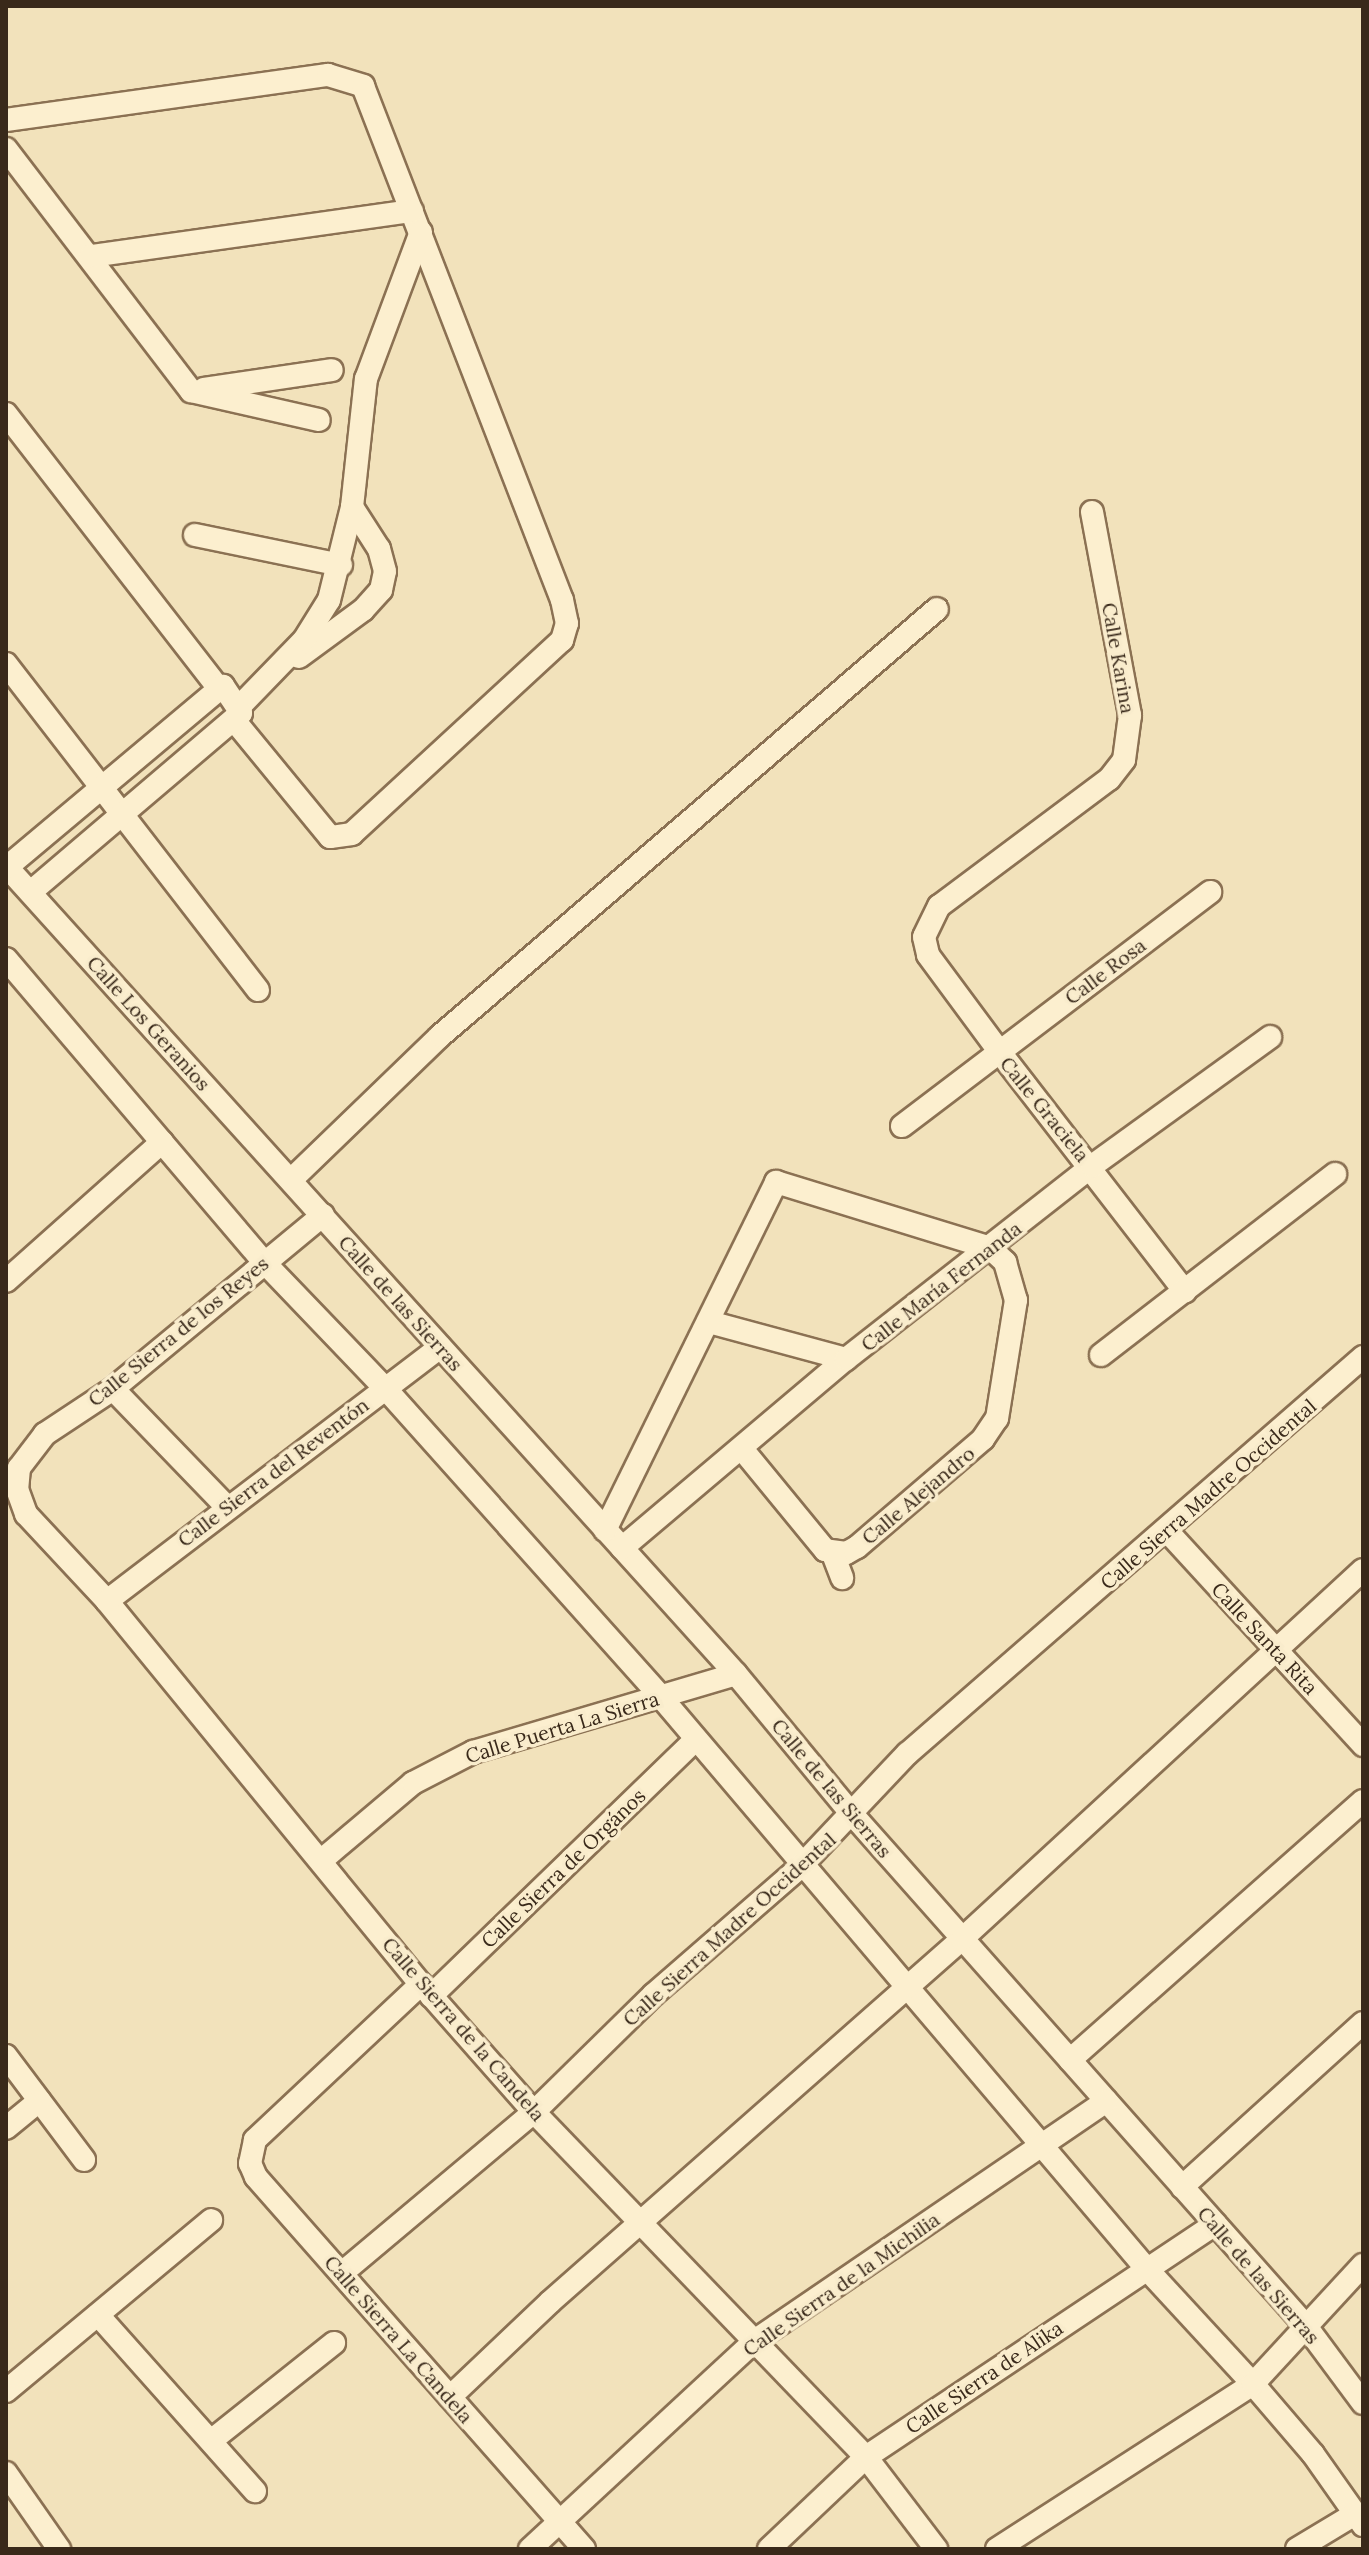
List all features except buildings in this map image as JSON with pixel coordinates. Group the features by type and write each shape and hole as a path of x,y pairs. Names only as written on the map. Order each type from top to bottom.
{"street":[{"path":"6,120 328,75 349,79 363,86 562,600 567,623 562,640 352,834 330,837 237,713 223,686 7,866"},
{"path":"6,149 91,256 191,391 319,420"},
{"path":"91,256 412,211"},
{"path":"31,892 124,816 237,713 319,620 341,565 352,507 366,379 421,232"},
{"path":"191,391 332,370"},
{"path":"6,414 219,689"},
{"path":"277,671 363,610 381,590 385,571 379,549 352,507"},
{"name":"Calle Karina","path":"939,906 1109,779 1124,760 1130,715 1092,512"},
{"path":"195,535 341,565"},
{"path":"291,1180 440,1036 937,609"},
{"path":"6,664 258,990"},
{"name":"Calle Los Geranios","path":"7,866 291,1180"},
{"name":"Calle Rosa","path":"902,1126 1210,892"},
{"name":"Calle Graciela","path":"939,906 924,937 928,955 999,1051 1092,1166 1185,1292"},
{"path":"6,959 263,1261 385,1388 660,1696 800,1867 909,1987 1146,2268 1253,2384 1359,2520 1297,2549"},
{"name":"Calle María Fernanda","path":"622,1548 743,1450 846,1359 1092,1166 1270,1037"},
{"path":"6,1281 162,1142"},
{"path":"1101,1355 1335,1174"},
{"path":"605,1530 709,1322 766,1178 990,1248"},
{"name":"Calle de las Sierras","path":"291,1180 736,1674 852,1814 1305,2325 1363,2403"},
{"name":"Calle Sierra de los Reyes","path":"17,1489 19,1468 29,1451 113,1389 263,1261 323,1215"},
{"name":"Calle Alejandro","path":"833,1554 857,1547 983,1439 997,1418 1016,1300 1005,1262 990,1248"},
{"path":"709,1322 846,1359"},
{"name":"Calle Sierra del Reventón","path":"107,1601 226,1506 440,1347"},
{"name":"Calle Sierra Madre Occidental","path":"342,2273 534,2112 653,1995 800,1867 907,1754 1168,1532 1363,1357"},
{"path":"113,1389 226,1506"},
{"path":"743,1450 825,1550 833,1554 842,1578"},
{"name":"Calle Sierra de la Candela","path":"17,1489 26,1514 45,1539 107,1601 323,1859 426,1990 534,2112 866,2457 936,2549"},
{"name":"Calle Santa Rita","path":"1168,1532 1363,1745"},
{"path":"450,2397 641,2222 962,1939 1274,1647 1363,1570"},
{"name":"Calle Puerta La Sierra","path":"323,1859 439,1768 473,1752 736,1674"},
{"name":"Calle Sierra de Orgános","path":"249,2151 255,2140 426,1990 695,1740"},
{"path":"1070,2060 1363,1801"},
{"path":"1182,2187 1363,2023"},
{"path":"6,2056 84,2160"},
{"path":"6,2128 39,2101"},
{"name":"Calle Sierra de la Michilia","path":"530,2549 756,2340 1106,2101"},
{"name":"Calle Sierra La Candela","path":"249,2151 256,2177 584,2549"},
{"path":"6,2391 211,2220"},
{"name":"Calle Sierra de Alika","path":"769,2549 866,2457 1215,2224"},
{"path":"997,2549 1253,2384 1363,2265"},
{"path":"98,2315 255,2491"},
{"path":"212,2440 334,2343"},
{"path":"6,2473 59,2549"}]}
